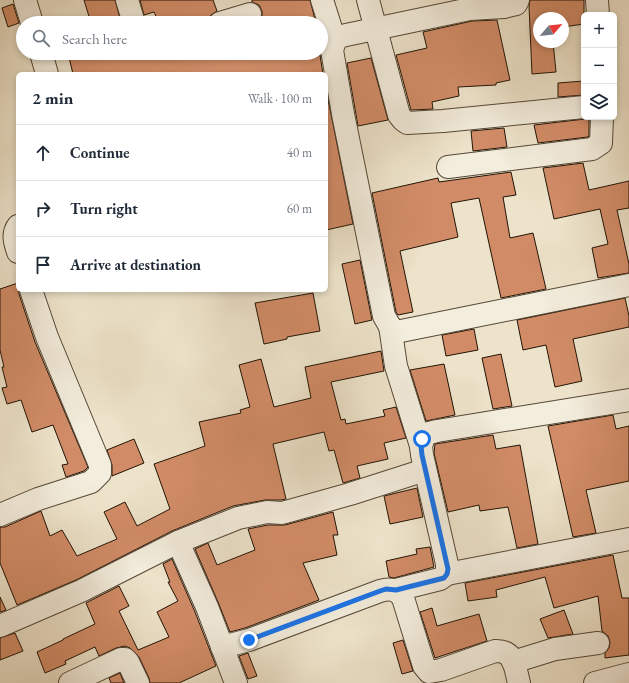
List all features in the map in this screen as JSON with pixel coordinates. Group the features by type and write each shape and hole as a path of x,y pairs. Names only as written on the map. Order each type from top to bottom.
{"street":[{"path":"26,0 30,16"},
{"path":"127,0 132,16"},
{"path":"322,0 324,16"},
{"path":"368,0 399,115 402,120 407,123 444,121 581,107"},
{"path":"518,0 516,4 504,8 435,8 376,28 339,37 328,42 332,50 344,121 384,316 392,330 396,332 629,285"},
{"path":"597,0 598,12"},
{"path":"238,16 249,12"},
{"path":"43,60 46,72"},
{"path":"448,167 592,149 601,143 602,120"},
{"path":"0,515 38,499 91,482 100,473 100,465 47,337 32,292"},
{"path":"390,326 396,366 421,446 425,470 447,564 447,574"},
{"path":"421,446 425,434 437,431 629,400"},
{"path":"0,626 81,591 178,542 238,518 267,512 282,513 350,494 425,470"},
{"path":"222,647 256,637 386,589 396,590 440,580 447,574 629,539"},
{"path":"178,542 207,607 236,683"},
{"path":"396,590 406,604 424,666 429,672 441,670 495,651 502,650 511,656 519,683"},
{"path":"513,662 555,649 598,643"},
{"path":"70,683 125,659 128,662 138,683"},
{"path":"595,683 629,674"}],"building":[{"path":"84,0 115,0 119,16 89,16"},
{"path":"140,0 213,0 217,11 211,16 156,16 154,12 144,15"},
{"path":"252,0 310,0 314,16 262,16 262,11 259,5 252,2"},
{"path":"530,0 584,0 584,12 581,12 581,24 569,26 569,12 533,12 533,48 554,48 556,72 532,74"},
{"path":"13,4 17,16 16,24 8,27 2,8"},
{"path":"497,20 510,80 496,83 496,85 458,87 459,96 432,102 433,109 411,110 396,55 427,48 423,32 472,21"},
{"path":"371,58 388,120 358,126 347,63"},
{"path":"70,60 321,60 323,72 73,72"},
{"path":"581,81 581,95 558,97 558,83"},
{"path":"328,99 353,224 328,230"},
{"path":"581,119 589,120 589,136 538,143 534,125"},
{"path":"504,128 507,147 473,151 471,131"},
{"path":"583,163 589,190 629,181 629,208 617,210 629,264 629,273 598,278 592,248 608,244 600,209 554,219 543,168"},
{"path":"511,172 516,195 503,197 510,238 533,233 546,289 501,298 479,198 451,203 458,237 400,251 413,312 398,315 396,312 372,193 438,178 439,182"},
{"path":"360,260 372,320 355,324 342,264"},
{"path":"16,284 16,292 19,292 35,342 88,467 84,471 66,477 62,465 68,464 53,425 32,432 21,400 7,404 2,388 7,387 0,350 0,289"},
{"path":"313,293 320,331 287,337 287,339 264,344 255,303"},
{"path":"625,298 629,316 629,327 573,339 582,381 555,387 546,345 523,350 517,320"},
{"path":"474,329 478,350 446,356 442,335"},
{"path":"381,351 384,371 331,382 341,420 345,419 346,424 385,416 383,410 396,407 406,438 384,443 388,459 357,466 360,478 343,483 334,450 329,451 324,432 273,444 286,499 265,500 233,506 172,531 76,580 17,605 0,563 0,527 5,527 41,511 50,536 62,530 77,556 117,539 104,512 125,502 137,526 170,509 154,464 205,446 199,422 241,413 240,410 250,407 239,365 261,359 274,407 311,398 305,367"},
{"path":"501,354 512,406 493,409 482,358"},
{"path":"444,364 455,415 426,421 410,370"},
{"path":"613,415 616,429 629,426 629,481 586,490 596,533 573,537 548,426"},
{"path":"493,435 496,449 520,445 538,544 517,548 508,507 480,511 479,505 448,512 434,453 435,444"},
{"path":"134,439 144,463 112,476 112,465 107,450"},
{"path":"417,488 423,517 390,524 384,496"},
{"path":"333,512 338,535 333,535 337,555 303,563 319,600 245,628 230,632 195,549 208,543 217,565 255,550 248,529 268,525 285,525"},
{"path":"430,547 434,567 394,578 389,577 386,561 417,554 416,549"},
{"path":"613,555 622,598 629,598 629,655 605,658 605,653 609,648 610,642 608,636 602,631 598,596 554,608 545,577 496,590 497,597 468,601 465,583"},
{"path":"172,559 216,666 179,683 150,683 139,657 130,648 125,646 116,648 99,656 95,647 65,661 66,664 45,673 37,652 95,624 86,603 119,586 129,606 119,611 138,650 169,637 157,612 178,601 168,582 170,582 163,564"},
{"path":"0,597 6,610 0,612"},
{"path":"432,608 437,626 479,614 487,641 435,658 420,612"},
{"path":"564,610 573,634 548,638 540,619"},
{"path":"15,633 23,651 0,660 0,638"},
{"path":"403,640 413,671 402,674 393,643"},
{"path":"248,653 257,676 248,679 239,656"},
{"path":"120,673 124,683 111,683 109,678"}],"route":[{"path":"249,640 386,589 396,590 444,578 448,569 422,455 422,439"}]}
